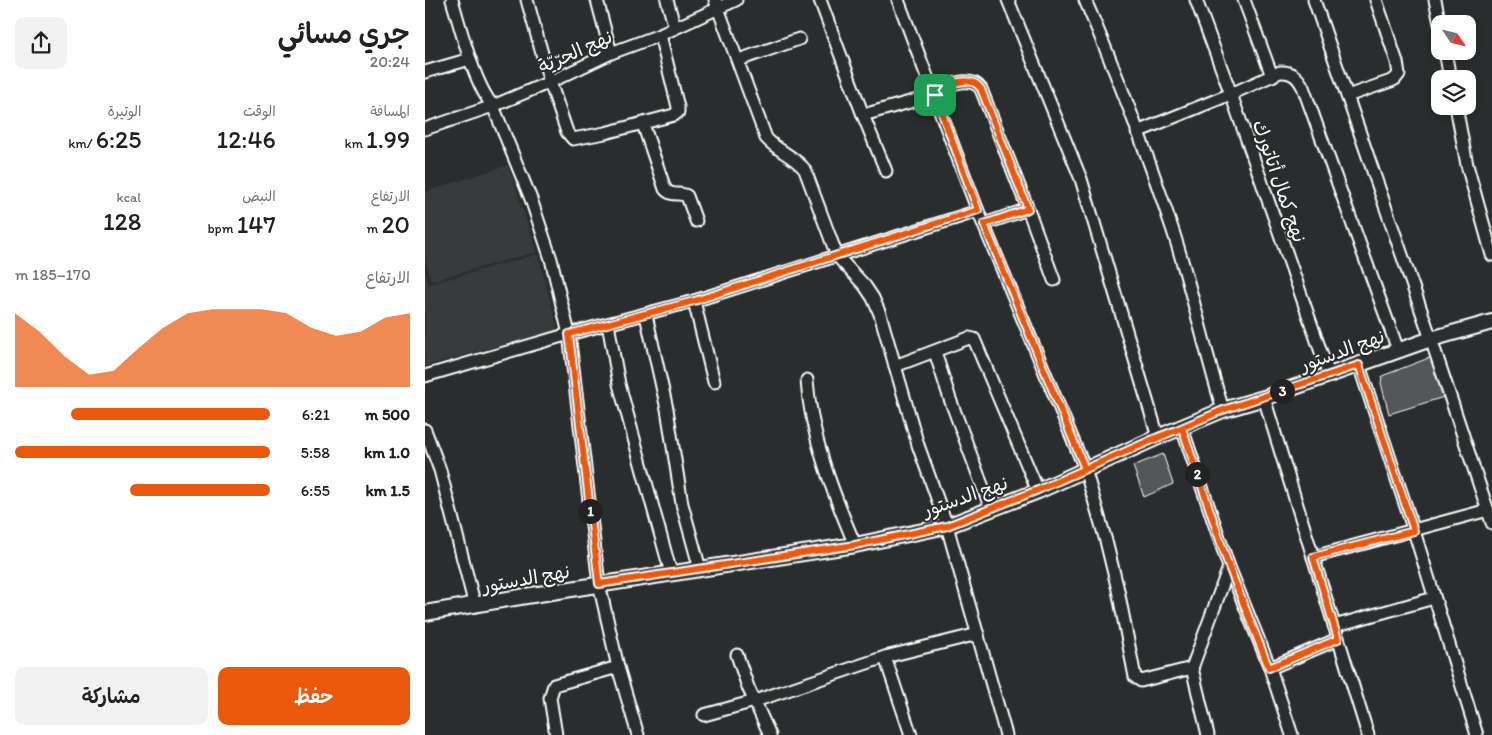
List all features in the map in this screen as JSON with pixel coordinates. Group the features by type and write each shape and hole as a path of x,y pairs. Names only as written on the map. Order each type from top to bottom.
{"street":[{"path":"452,0 470,59 488,100 493,106 531,199 551,259 569,334 599,584 638,735"},
{"path":"527,0 550,82 567,132 573,139 643,124 674,115 679,110 660,35"},
{"path":"597,0 611,53"},
{"path":"667,0 675,28"},
{"name":"نهج الحرّيّة","path":"425,129 493,106 611,53 660,35 717,4 736,0"},
{"path":"820,0 885,171"},
{"path":"899,0 978,210 1085,469 1116,582 1135,677 1141,681 1192,668"},
{"path":"1008,0 1081,179 1158,437"},
{"path":"1085,0 1108,54 1173,232 1223,410"},
{"name":"نهج كمال أتاتورك","path":"1196,0 1329,374"},
{"path":"1244,0 1272,76"},
{"path":"1314,0 1431,339 1492,524"},
{"path":"1347,96 1391,81 1399,74 1397,62 1375,0"},
{"path":"1435,0 1438,15"},
{"path":"717,4 766,138 775,147 801,164 805,170 837,256 856,274 873,298 918,445 947,526 1006,735"},
{"path":"739,60 799,39"},
{"path":"425,72 470,59"},
{"path":"1137,132 1280,72 1291,73 1300,81 1303,87 1398,350"},
{"path":"863,115 969,81 978,84 1054,280"},
{"path":"1458,115 1467,165 1492,255"},
{"path":"643,124 665,189 669,193 687,196 696,221"},
{"path":"984,224 1028,209"},
{"path":"425,376 569,334 694,301 978,210"},
{"path":"694,301 714,382"},
{"path":"646,315 667,409 682,504 700,569"},
{"name":"نهج الدستور","path":"425,613 855,545 947,526 1038,490 1223,410 1264,398 1431,339 1492,322"},
{"path":"608,324 619,384 671,573"},
{"path":"895,366 969,338 974,339 1038,490"},
{"path":"935,352 991,509"},
{"path":"1359,365 1414,531 1477,735"},
{"path":"807,380 811,411 822,457 836,499 855,545"},
{"path":"1264,398 1368,735"},
{"path":"1182,428 1229,567 1269,668 1292,735"},
{"path":"425,430 440,470 475,606"},
{"path":"1313,557 1488,510"},
{"path":"1208,735 1192,668 1229,567"},
{"path":"1335,626 1434,598"},
{"path":"704,714 755,701 885,658 978,634"},
{"path":"1269,668 1338,639"},
{"path":"737,655 748,687 770,735"},
{"path":"885,658 911,735"},
{"path":"556,735 550,698 554,685 619,667"}],"shaded area":[{"path":"508,165 537,252 431,281 425,260 425,192"},
{"path":"538,254 558,330 425,366 425,270 429,284"}],"building":[{"path":"1434,356 1447,396 1389,414 1381,383 1382,376"},
{"path":"1163,454 1173,484 1144,497 1133,466"}],"route":[{"path":"969,81 974,81 981,89 1028,209 984,224 1085,469 1223,410 1359,365 1414,531 1313,557 1338,639 1269,668 1229,567 1182,428 1038,490 947,526 855,545 599,584 569,334 694,301 978,210 935,95 933,90 969,81"}]}
